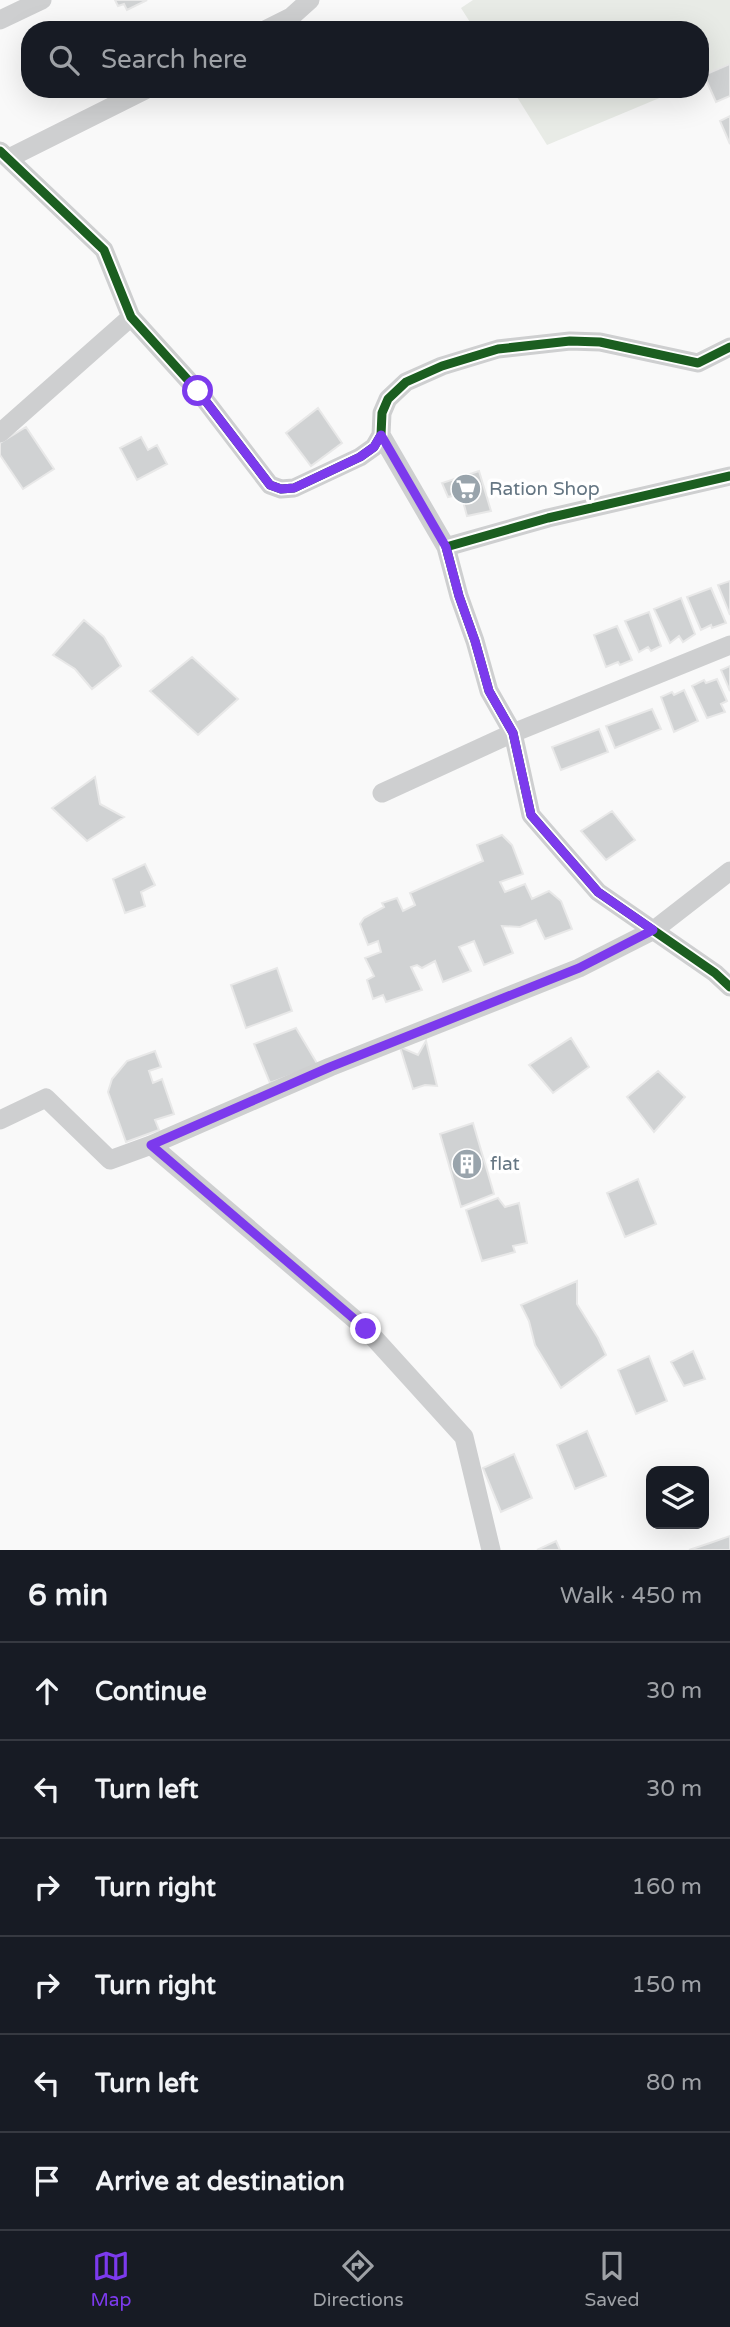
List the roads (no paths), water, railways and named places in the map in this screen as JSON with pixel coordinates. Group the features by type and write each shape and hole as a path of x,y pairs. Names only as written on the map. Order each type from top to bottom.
{"street":[{"path":"0,20 42,0"},
{"path":"282,21 310,0"},
{"path":"127,98 5,155 104,250 131,317 198,391 270,485 281,489 294,488 360,457 374,447 381,435 382,413 388,399 405,382 442,366 498,349 570,341 600,342 698,363 730,347"},
{"path":"0,433 131,317"},
{"path":"381,435 446,547 489,691 513,733 531,815 598,892 715,973 730,987"},
{"path":"446,547 548,518 730,476"},
{"path":"382,793 513,733 730,645"},
{"path":"0,1120 46,1098 110,1160 151,1145 330,1067 579,968 653,930 730,872"},
{"path":"151,1145 366,1329 464,1437 491,1550"}],"place":[{"name":"Ration Shop","path":"466,489"},
{"name":"flat","path":"467,1164"}]}
